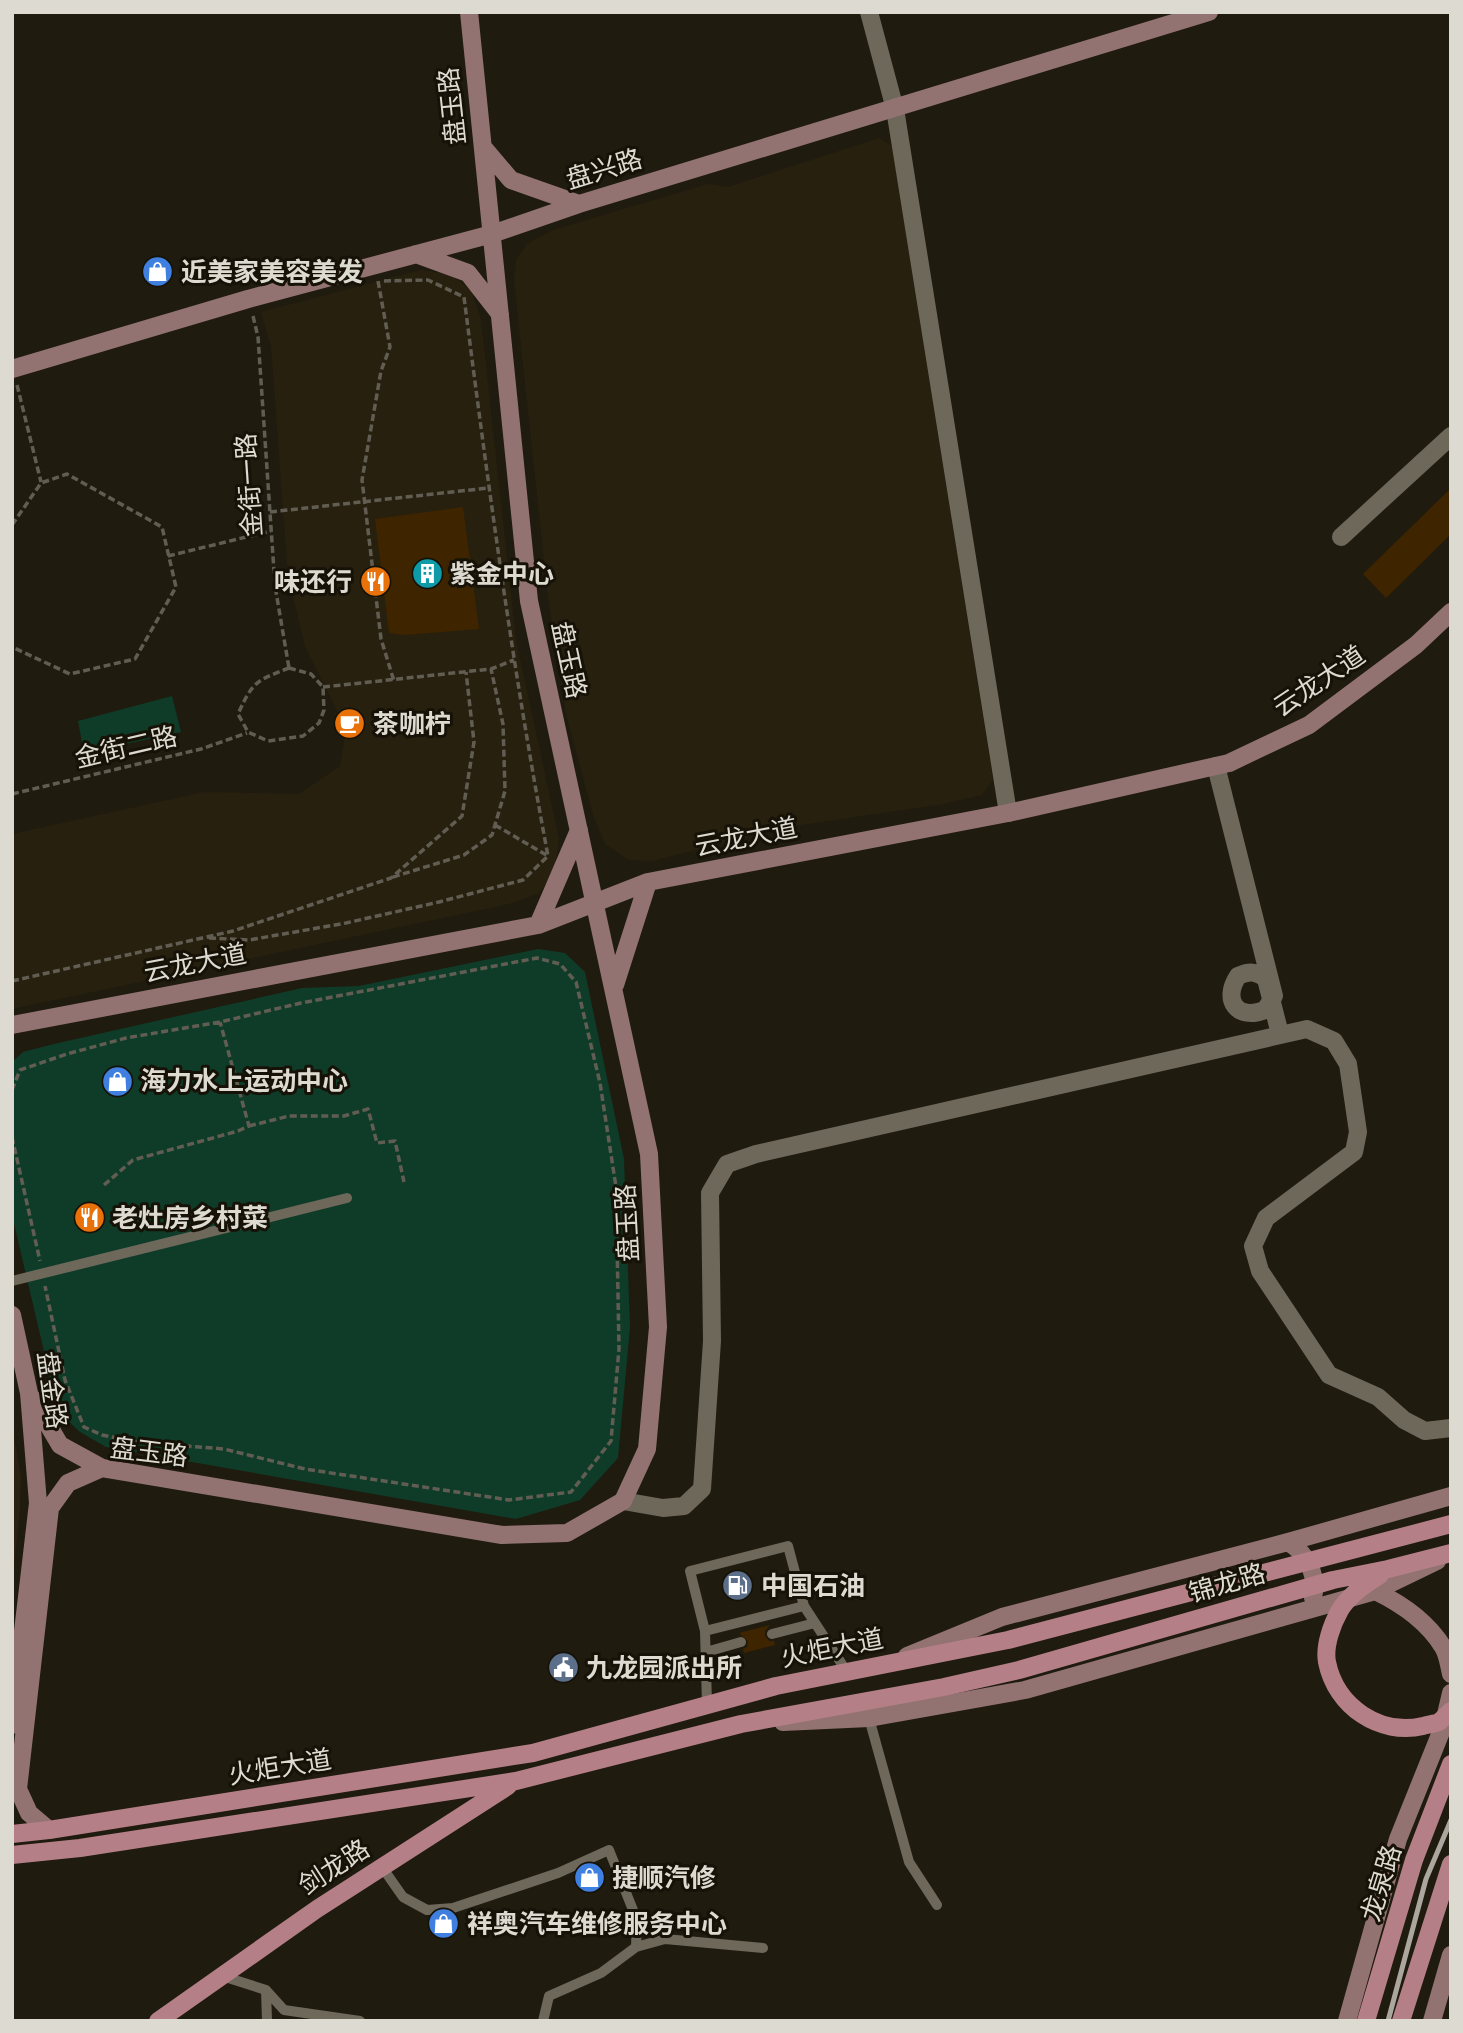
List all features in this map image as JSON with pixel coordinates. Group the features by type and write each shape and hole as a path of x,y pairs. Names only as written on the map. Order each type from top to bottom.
{"main road":[{"name":"火炬大道","path":"12,1834 533,1753 776,1686 1008,1640 1451,1524"},
{"name":"锦龙路","path":"1019,1670 1333,1580 1451,1553"},
{"path":"1388,1569 1360,1588 1340,1609 1329,1636 1327,1661 1337,1685 1353,1708 1378,1725 1409,1729 1439,1722 1448,1717"},
{"name":"火炬大道","path":"12,1855 80,1848 516,1781 741,1724 944,1687 1019,1670"},
{"name":"剑龙路","path":"158,2021 317,1909 516,1781 533,1753"},
{"name":"龙泉路","path":"1366,2021 1414,1860 1451,1763"},
{"path":"1401,2021 1451,1864"}],"street":[{"name":"盘玉路","path":"49,1830 29,1813 18,1789 50,1508 68,1483 102,1468 502,1535 567,1533 623,1501 648,1450 658,1327 649,1154 530,601 469,12"},
{"path":"869,12 895,109 1008,813"},
{"name":"盘兴路","path":"13,369 248,299 375,274 416,254 492,234 579,204 1209,12"},
{"path":"483,147 511,180 579,204"},
{"path":"416,254 468,273 500,314"},
{"path":"1341,537 1451,436"},
{"name":"云龙大道","path":"12,1025 538,925 648,882 1008,813 1229,763 1310,725 1416,645 1451,611"},
{"path":"1216,766 1274,996 1265,1010 1247,1014 1234,1005 1230,989 1238,976 1245,973 1253,972 1266,979 1280,1034"},
{"path":"538,925 579,830"},
{"path":"614,988 648,882"},
{"path":"12,1017 45,1019"},
{"path":"623,1501 663,1508 684,1506 702,1489 712,1341 710,1193 727,1164 756,1154 1307,1029 1334,1041 1348,1064 1358,1132 1353,1152 1266,1218 1253,1246 1261,1271 1329,1375 1378,1397 1404,1420 1424,1431 1451,1428"},
{"name":"盘金路","path":"12,1315 18,1364 29,1393 38,1503 12,1724"},
{"path":"29,1393 60,1445 102,1468"},
{"path":"885,1665 1002,1617 1451,1496"},
{"path":"1288,1542 1301,1550 1308,1559 1314,1580 1314,1594 1307,1610"},
{"path":"741,1724 869,1718 1025,1690 1375,1591 1451,1553"},
{"path":"1375,1591 1402,1604 1424,1624 1445,1649 1451,1675"},
{"path":"1347,2021 1398,1839 1448,1717 1451,1693"},
{"path":"1432,2021 1451,1955"}],"lane":[{"path":"12,1281 347,1198"},
{"path":"707,1705 705,1631 691,1571 788,1546 804,1606 846,1672"},
{"path":"705,1631 804,1606"},
{"path":"772,1634 815,1623"},
{"path":"706,1652 741,1642"},
{"path":"869,1718 909,1862 937,1905"},
{"path":"382,1867 403,1897 427,1910 453,1908 558,1872 609,1850 636,1920 636,1947"},
{"path":"543,2021 549,1996 601,1973 636,1947 665,1939 762,1948"},
{"path":"222,1976 266,1990 284,2010 360,2021"},
{"path":"266,1990 267,2021"}],"path":[{"path":"394,681 381,639 362,480 381,370 390,347 375,274 428,280 464,297 488,488 548,856"},
{"name":"金街一路","path":"248,299 258,337 275,586 289,668"},
{"path":"13,369 41,483"},
{"path":"12,525 41,483 67,474 162,527 176,587 135,659 69,674 12,647"},
{"path":"270,512 488,488"},
{"path":"168,556 271,531"},
{"path":"323,687 491,669 514,660"},
{"path":"289,668 312,674 323,687 324,710 319,723 303,736 268,741 248,732 238,713 258,680 289,668"},
{"path":"12,981 233,931 464,855 492,835 505,791 503,724 491,669"},
{"path":"391,878 462,816 474,742 466,672"},
{"name":"金街二路","path":"12,794 201,749 248,732"},
{"path":"495,825 548,856"},
{"path":"202,938 249,940 346,923 439,902 523,880 548,856"},
{"path":"12,1090 20,1070 126,1038 220,1022 301,1003 537,958 560,964 576,982 600,1083 616,1187 619,1349 611,1441 572,1492 509,1500 305,1469 224,1448 136,1442 102,1435 84,1427 65,1380 12,1137"},
{"path":"220,1022 249,1126"},
{"path":"104,1185 133,1160 249,1126 289,1116 344,1116 368,1109 377,1143 395,1141 404,1182"}],"shaded area":[{"path":"879,138 892,146 993,780 982,795 943,804 788,827 652,861 629,860 605,844 594,818 566,714 548,597 514,281 516,260 527,244 553,230 708,184 728,187"},
{"path":"421,270 450,274 471,290 481,319 516,640 559,839 555,872 538,894 509,904 12,1009 12,834 204,792 299,794 340,766 346,729 305,646 288,576 271,346 261,312"},
{"path":"12,1423 21,1477 12,1586"}],"green space":[{"path":"172,696 181,732 84,753 78,721"},
{"path":"538,949 565,953 585,972 624,1159 630,1327 618,1458 580,1500 516,1519 106,1447 80,1432 61,1414 12,1215 12,1062 23,1052 54,1044 302,988 359,986"}],"building":[{"path":"1451,488 1451,534 1386,598 1363,574"},
{"name":"紫金中心","path":"463,507 479,629 404,635 389,633 375,519"},
{"path":"770,1625 765,1636 769,1641 774,1641 775,1645 744,1653 743,1649 747,1647 748,1641 739,1633"}],"railway":[{"path":"1388,2021 1426,1879 1451,1820"}],"place":[{"name":"近美家美容美发","path":"158,272"},
{"name":"紫金中心","path":"427,574"},
{"name":"味还行","path":"375,582"},
{"name":"茶咖柠","path":"350,724"},
{"name":"海力水上运动中心","path":"117,1081"},
{"name":"老灶房乡村菜","path":"89,1218"},
{"name":"中国石油","path":"738,1586"},
{"name":"九龙园派出所","path":"563,1668"},
{"name":"捷顺汽修","path":"589,1878"},
{"name":"祥奥汽车维修服务中心","path":"444,1924"}]}
